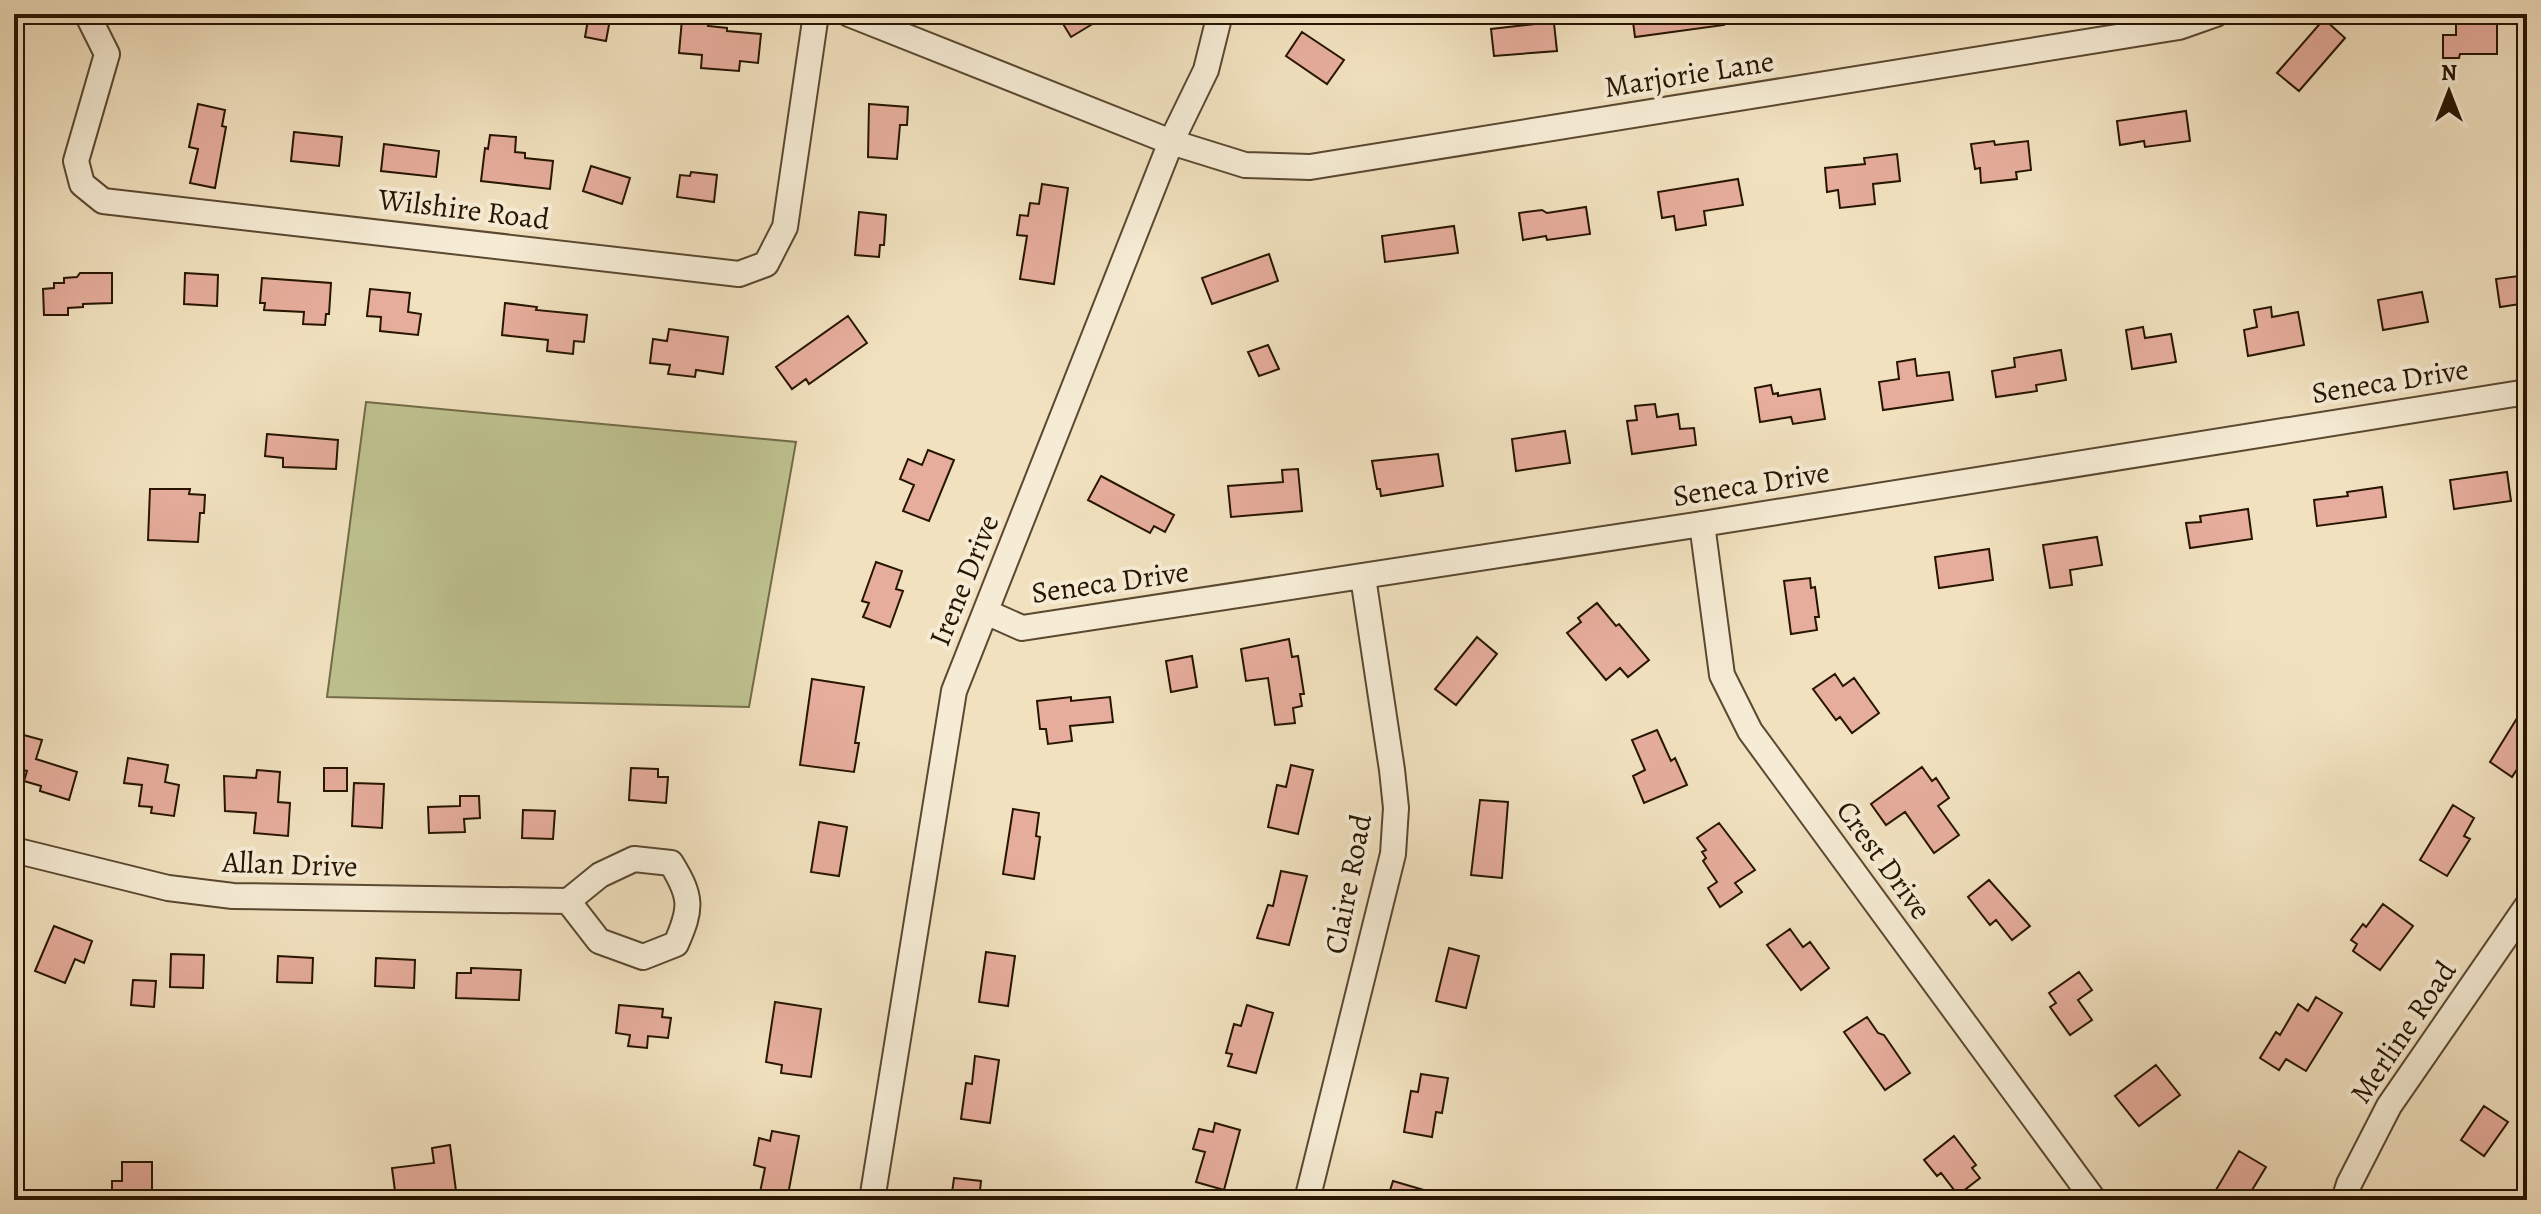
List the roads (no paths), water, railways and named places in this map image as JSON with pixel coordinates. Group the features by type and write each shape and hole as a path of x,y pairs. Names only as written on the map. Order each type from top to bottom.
{"street":[{"name":"Wilshire Road","path":"87,14 107,54 76,161 82,184 103,201 739,274 766,264 785,227 816,14"},
{"name":"Marjorie Lane","path":"849,14 1171,142 1245,165 1310,167 2179,27 2216,14"},
{"name":"Irene Drive","path":"872,1200 954,691 1171,142 1206,70 1220,14"},
{"name":"Seneca Drive","path":"986,612 1022,628 1702,524 2527,392"},
{"name":"Crest Drive","path":"1702,524 1722,675 1750,731 2091,1199"},
{"name":"Claire Road","path":"1307,1200 1393,854 1396,808 1392,770 1363,577"},
{"name":"Allan Drive","path":"14,850 168,888 233,896 568,901"},
{"path":"634,859 671,863 686,887 688,917 676,944 643,957 599,941 568,901 600,875 634,859"},
{"name":"Merline Road","path":"2344,1200 2389,1106 2527,906"}]}
